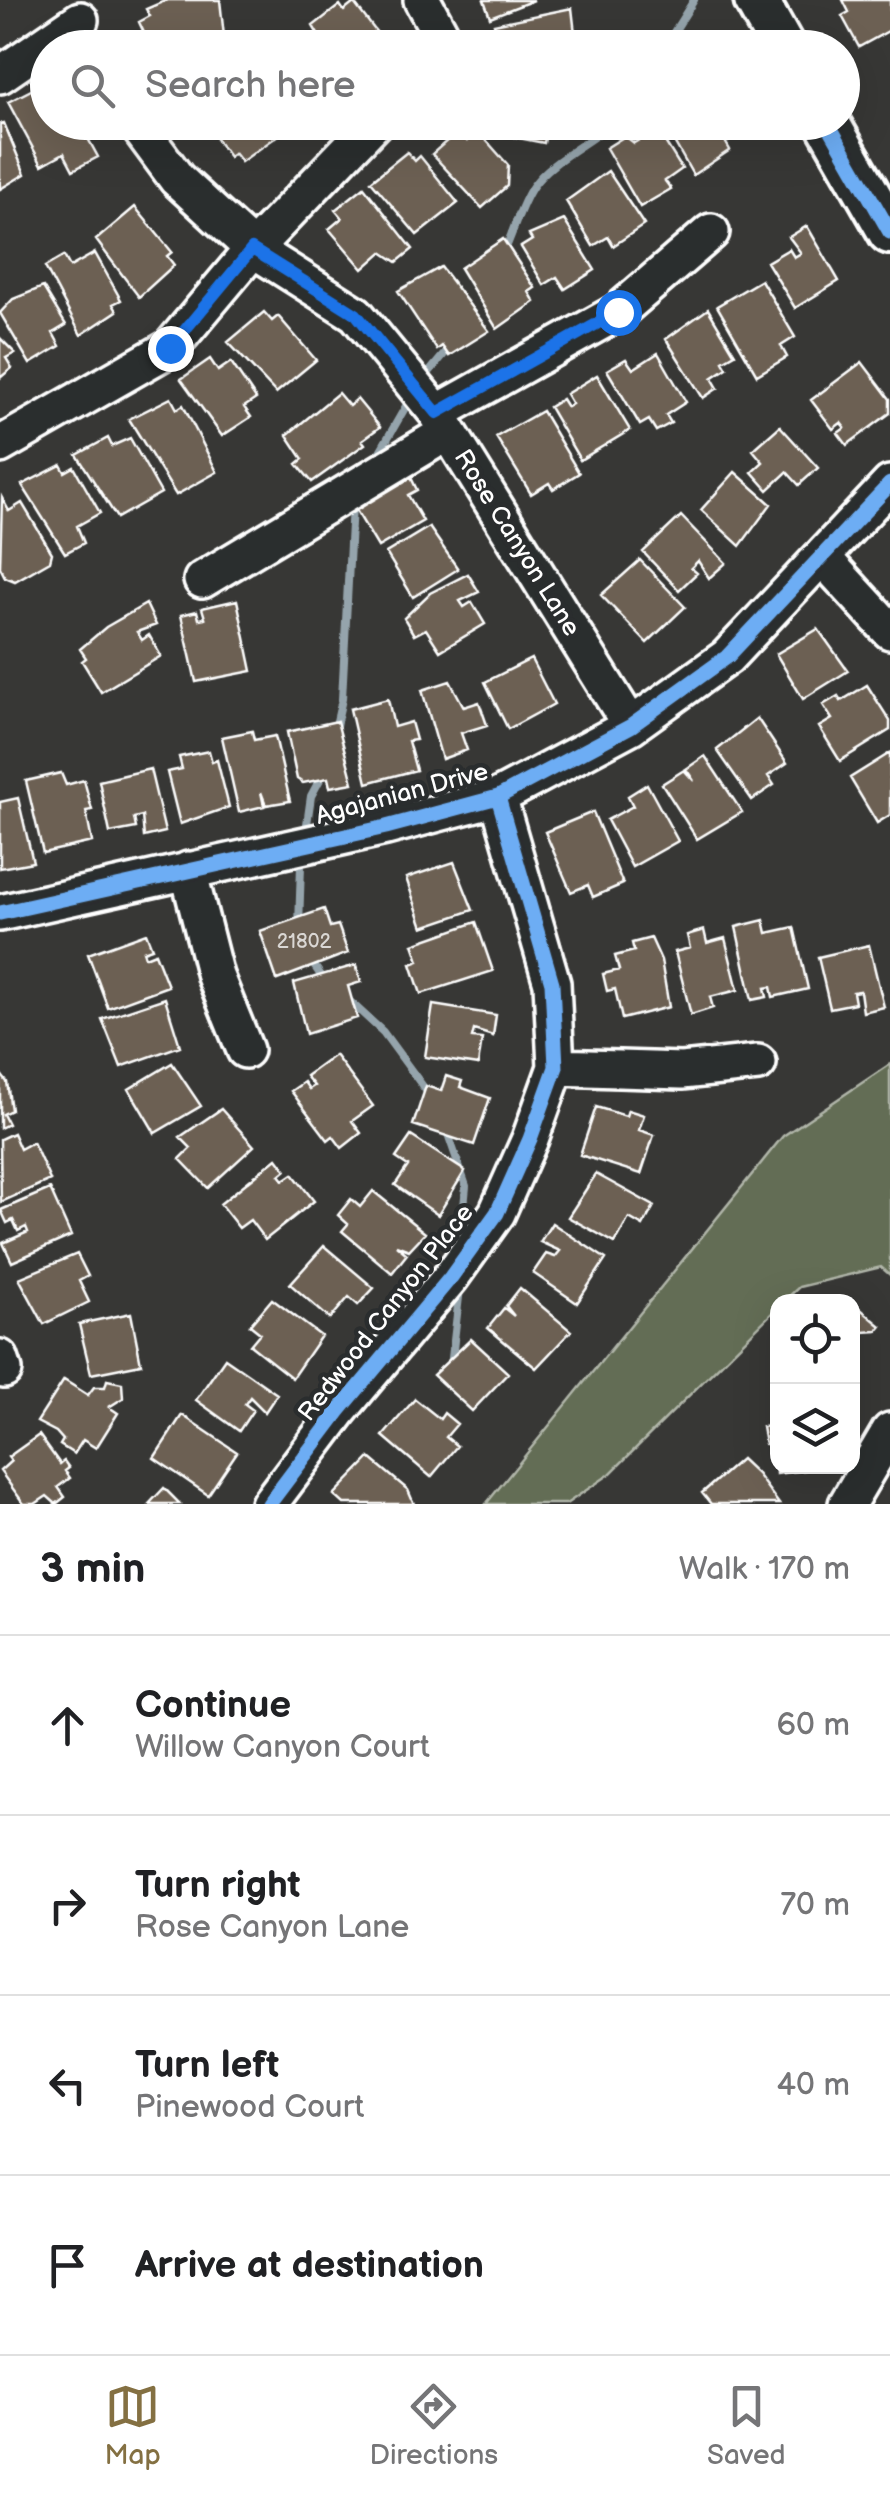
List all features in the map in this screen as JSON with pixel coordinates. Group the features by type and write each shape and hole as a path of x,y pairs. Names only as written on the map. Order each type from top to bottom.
{"main road":[{"path":"756,0 773,30"},
{"path":"836,140 890,232"}],"street":[{"path":"422,0 438,30"},
{"path":"0,74 30,55"},
{"name":"Rose Canyon Lane","path":"148,140 177,179 252,249 356,314 443,422 631,726"},
{"path":"0,445 170,348 252,249 358,140"},
{"path":"202,580 618,312 711,232"},
{"name":"Agajanian Drive","path":"0,913 386,827 498,797 631,726 727,657 890,484"},
{"path":"822,557 890,631"},
{"name":"Redwood Canyon Place","path":"270,1504 338,1411 451,1277 496,1212 530,1139 556,1067 552,983 498,797"},
{"path":"188,870 215,976 245,1050"},
{"path":"556,1067 682,1071 758,1063"},
{"path":"847,1504 890,1432"}],"green space":[{"path":"890,1064 890,1275 881,1267 799,1287 792,1294 770,1294 770,1315 610,1474 566,1504 486,1504 783,1136"}],"building":[{"path":"167,0 220,0 223,30 143,30 139,22 150,16 146,9"},
{"path":"484,0 534,0 490,17"},
{"path":"843,0 890,0 890,30 860,46 860,30 850,30 842,16 849,12"},
{"path":"354,3 375,30 315,30 313,26 340,5 344,11"},
{"path":"572,8 575,30 496,30 494,24"},
{"path":"30,91 30,140 89,140 98,157 73,170 64,153 42,165 8,102"},
{"path":"4,123 25,174 0,189 0,124"},
{"path":"217,140 272,140 241,162 234,153 229,157"},
{"path":"448,140 486,140 508,165 507,186 482,208 432,154"},
{"path":"619,140 664,140 682,169 665,181 671,189 640,207 606,148"},
{"path":"673,140 731,140 726,143 730,150 693,175"},
{"path":"407,152 415,161 420,156 458,203 417,235 371,181"},
{"path":"608,171 644,225 613,246 608,237 593,246 566,201"},
{"path":"364,187 413,249 397,262 382,252 363,269 329,229 342,218 335,210"},
{"path":"135,207 172,252 167,256 174,265 139,297 96,240"},
{"path":"564,220 595,270 565,289 557,277 544,285 521,247 532,240 529,235"},
{"path":"807,226 839,281 795,308 767,262 789,249 794,257 801,253 789,237"},
{"path":"503,239 535,288 529,292 535,302 497,329 460,268"},
{"path":"95,253 121,300 113,304 117,311 81,335 45,267 64,256 70,267"},
{"path":"441,267 489,331 449,356 442,346 437,350 398,291"},
{"path":"761,280 795,337 781,346 787,357 757,375 717,306"},
{"path":"43,287 66,325 53,333 60,346 30,364 0,313 13,299"},
{"path":"708,309 735,354 723,361 727,368 712,378 718,388 703,398 666,339"},
{"path":"264,312 272,321 278,316 316,360 276,393 228,342"},
{"path":"0,338 15,353 6,358 12,368 0,378"},
{"path":"658,353 686,402 666,415 671,423 656,431 649,420 640,425 607,370 626,359 633,369"},
{"path":"210,359 218,371 231,362 256,399 244,407 251,417 222,436 181,379"},
{"path":"862,362 890,399 890,413 847,445 838,433 845,428 841,423 833,429 811,400"},
{"path":"597,375 630,430 580,460 549,407 562,399 567,407 572,404 566,394"},
{"path":"338,393 349,406 357,399 380,427 362,440 365,444 312,482 297,464 303,459 287,435"},
{"path":"171,398 177,409 183,405 217,472 176,495 129,419"},
{"path":"542,411 579,473 553,489 549,483 531,494 496,437"},
{"path":"780,426 818,468 799,485 787,472 768,490 752,472 763,462 753,450"},
{"path":"108,438 112,446 130,438 161,493 117,518 77,455"},
{"path":"61,465 65,472 74,467 100,513 77,526 84,543 65,553 22,485"},
{"path":"407,469 417,490 408,495 423,521 378,547 351,502"},
{"path":"735,472 771,504 740,546 701,510"},
{"path":"2,498 9,511 22,503 52,553 50,561 15,581 5,577 0,567"},
{"path":"681,516 726,563 709,578 698,561 691,568 697,573 679,590 643,552"},
{"path":"429,527 458,569 413,597 386,553"},
{"path":"640,560 685,607 647,643 601,595"},
{"path":"468,574 479,592 460,601 464,607 472,602 485,624 440,651 426,629 414,635 404,618 430,593"},
{"path":"237,600 252,671 196,682 181,615 197,611 199,619 205,618 202,608"},
{"path":"146,604 156,625 137,632 142,640 149,635 161,656 101,692 82,661 86,658 80,649 106,627"},
{"path":"818,629 848,671 803,699 776,654"},
{"path":"531,659 554,704 508,729 485,682"},
{"path":"450,681 464,707 479,702 487,725 461,733 467,750 442,759 422,690"},
{"path":"867,685 890,721 890,730 840,761 819,727 832,719 823,705 838,696 841,701"},
{"path":"388,699 394,727 411,722 416,740 408,741 416,770 367,783 350,709"},
{"path":"757,718 787,763 768,776 774,785 752,800 717,750"},
{"path":"337,721 353,783 330,787 328,778 303,783 297,779 287,732"},
{"path":"252,731 254,740 275,736 290,801 266,805 261,792 264,806 239,812 222,737"},
{"path":"209,751 212,762 217,760 229,807 180,824 167,772 182,769 179,757"},
{"path":"890,753 890,815 877,823 850,778"},
{"path":"705,756 742,812 697,839 662,784 684,770 694,781 686,769"},
{"path":"150,769 165,832 144,837 142,816 134,818 136,828 110,833 99,781"},
{"path":"61,773 66,785 84,780 92,810 86,811 92,842 43,853 26,781"},
{"path":"647,784 678,841 632,867 607,820 633,806 628,796"},
{"path":"18,798 33,862 0,868 0,802"},
{"path":"593,812 623,884 593,897 588,885 571,892 545,832"},
{"path":"454,862 473,910 423,927 406,878"},
{"path":"324,909 330,927 338,925 348,953 277,980 260,931"},
{"path":"764,920 767,933 794,927 808,989 773,997 771,987 765,988 767,997 752,1000 736,927"},
{"path":"476,922 493,971 421,994 411,964 419,961 413,944"},
{"path":"704,930 707,943 725,938 738,990 710,997 713,1008 691,1015 675,952 690,948 687,935"},
{"path":"146,933 152,948 143,951 145,957 155,953 168,986 108,1008 88,954"},
{"path":"651,938 661,960 669,1007 622,1019 615,989 607,991 603,974 619,970 615,956 634,951 632,943"},
{"path":"869,945 884,1007 863,1012 860,991 853,992 855,1003 830,1008 818,957"},
{"path":"356,965 361,982 348,986 357,1018 306,1034 294,983"},
{"path":"165,998 180,1046 121,1067 102,1019"},
{"path":"433,1005 496,1015 493,1036 474,1030 472,1038 482,1039 478,1065 425,1057"},
{"path":"335,1055 373,1106 352,1121 361,1133 342,1148 333,1136 328,1140 291,1091 304,1082 309,1089 314,1086 306,1076"},
{"path":"172,1063 201,1106 155,1133 129,1089"},
{"path":"0,1073 7,1082 11,1110 3,1114 8,1124 0,1128"},
{"path":"446,1076 462,1081 460,1087 490,1098 474,1145 413,1125 426,1086 441,1091"},
{"path":"596,1107 626,1116 628,1110 644,1115 639,1130 654,1135 641,1174 580,1155"},
{"path":"221,1109 254,1146 208,1188 180,1159 191,1148 180,1137"},
{"path":"13,1133 20,1149 33,1142 50,1180 1,1202 0,1139"},
{"path":"411,1136 465,1171 438,1215 395,1185 408,1166 396,1158"},
{"path":"277,1158 286,1170 280,1175 284,1180 293,1174 314,1201 265,1240 250,1220 239,1228 220,1204"},
{"path":"596,1174 654,1206 643,1226 629,1218 615,1243 568,1217"},
{"path":"50,1189 71,1236 12,1262 3,1243 28,1232 26,1227 18,1231 13,1220 7,1223 1,1210"},
{"path":"373,1191 425,1233 409,1250 396,1245 407,1254 392,1273 342,1231 348,1224 338,1215 351,1199 360,1207"},
{"path":"552,1223 606,1259 577,1303 533,1273 546,1254 555,1257 560,1251 540,1242"},
{"path":"324,1246 374,1288 358,1305 349,1297 330,1319 290,1284"},
{"path":"77,1254 88,1276 79,1281 89,1302 44,1324 19,1278"},
{"path":"520,1288 571,1331 536,1368 488,1328 504,1308 514,1316 506,1306"},
{"path":"272,1299 321,1336 292,1378 250,1345 260,1333 250,1325"},
{"path":"860,1309 881,1326 877,1331 863,1332"},
{"path":"131,1313 141,1364 91,1374 79,1324"},
{"path":"471,1339 508,1373 472,1411 433,1375"},
{"path":"225,1358 277,1394 265,1412 250,1397 245,1404 253,1410 239,1431 196,1400"},
{"path":"64,1380 88,1395 94,1387 105,1387 107,1380 122,1383 123,1398 109,1407 118,1413 96,1448 83,1440 74,1454 60,1445 63,1440 56,1432 37,1422"},
{"path":"415,1399 440,1419 444,1413 457,1424 446,1437 457,1446 431,1477 383,1436"},
{"path":"182,1415 237,1452 208,1495 154,1458"},
{"path":"770,1426 770,1443 765,1444 762,1427"},
{"path":"39,1435 60,1464 64,1461 69,1468 65,1471 70,1478 58,1487 65,1497 56,1504 47,1496 35,1504 24,1504 0,1471 11,1461 8,1457"},
{"path":"370,1458 408,1490 414,1504 344,1504 334,1495"},
{"path":"741,1459 779,1504 711,1504 702,1493"},
{"path":"164,1488 180,1504 149,1504"}],"waterway":[{"path":"675,30 694,0"},
{"path":"504,252 533,186 589,140"},
{"path":"422,381 451,346"},
{"path":"378,455 406,406"},
{"path":"335,730 342,699 352,504"},
{"path":"307,824 311,796 324,772"},
{"path":"299,926 301,865"},
{"path":"309,958 326,983"},
{"path":"345,997 383,1032 430,1096"},
{"path":"447,1131 466,1186 461,1238"},
{"path":"452,1358 460,1288"}],"cycle path":[{"path":"837,140 890,232"},
{"path":"0,913 386,827 498,797 631,726 727,657 890,484"},
{"path":"269,1504 339,1411 451,1277 497,1213 556,1067 552,983 498,797"}],"route":[{"path":"170,348 252,249 356,314 437,413 618,312"}]}
